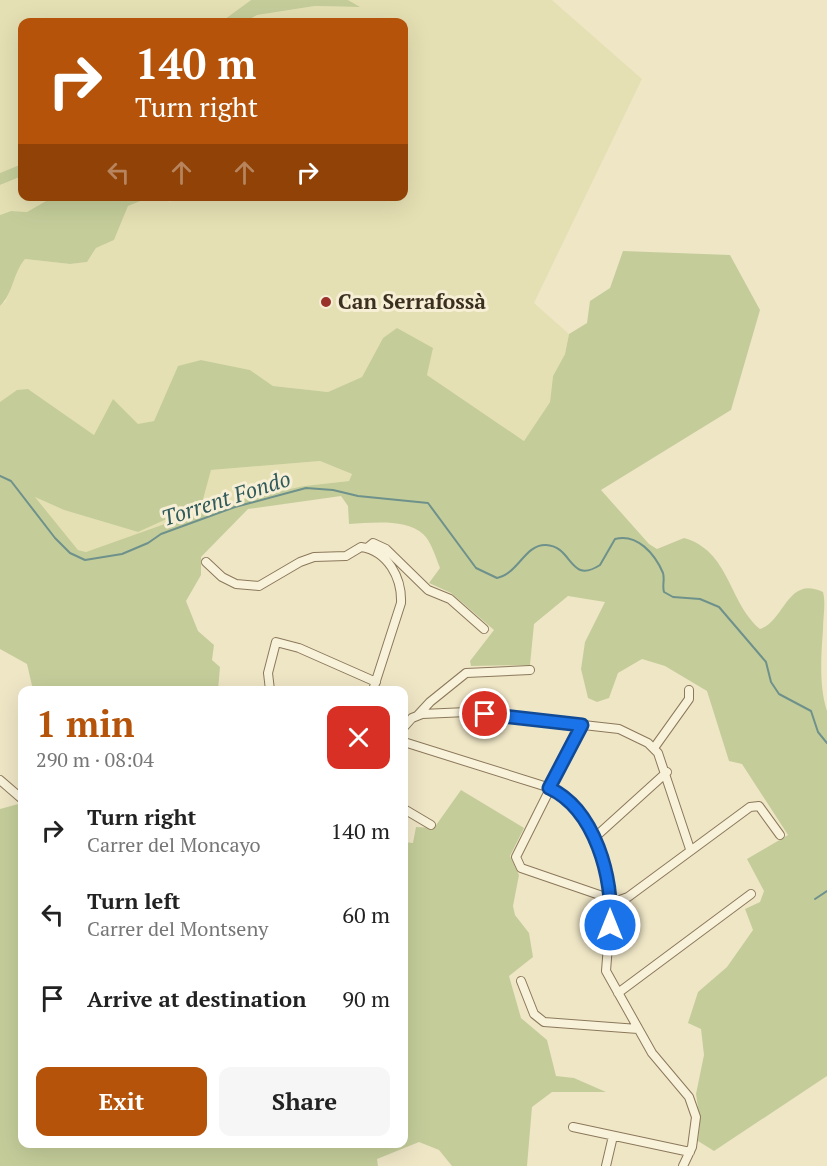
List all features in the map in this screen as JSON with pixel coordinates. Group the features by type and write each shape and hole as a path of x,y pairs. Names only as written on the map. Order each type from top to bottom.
{"street":[{"path":"367,548 373,543 386,549 428,590 450,599 484,629"},
{"path":"206,562 222,577 236,584 259,586 300,562 314,557 346,556 361,547 382,555 396,573 401,590 401,603 374,686 299,648 276,642 270,665 270,686"},
{"path":"408,723 466,673 530,670"},
{"path":"654,748 689,699 689,690"},
{"path":"415,716 467,712 619,729 634,734 654,748 667,772 690,849"},
{"path":"582,725 516,857 521,868 610,901 628,897 690,849 750,807 759,806 780,835"},
{"path":"408,743 549,788 570,801 601,857 610,901 606,971 652,1053 690,1097 696,1118 690,1152 683,1166"},
{"path":"593,839 667,772"},
{"path":"0,780 18,796"},
{"path":"408,811 431,825"},
{"path":"618,993 751,894"},
{"path":"521,981 534,1014 544,1022 638,1029"},
{"path":"573,1127 690,1152"},
{"path":"606,1166 613,1136"}],"shaded area":[{"path":"0,0 251,0 226,18 18,18 18,166 0,173"},
{"path":"348,0 552,0 642,79 534,303 569,334 565,354 553,376 550,402 524,441 427,375 383,338 362,377 328,392 273,386 250,370 201,360 178,367 154,421 94,435 28,389 0,402 0,306 6,301 16,270 25,259 70,264 87,262 96,248 114,240 128,206 139,201 408,201 408,18 252,18 257,15 315,6 358,7"},
{"path":"18,178 18,201 46,201 27,212 11,211 0,215 0,185"},
{"path":"320,461 352,474 349,481 304,486 86,552 78,550 34,496 64,510 138,532 211,470"}],"green space":[{"path":"251,0 348,0 360,7 315,6 257,15 252,18 226,18"},
{"path":"18,166 18,178 0,185 0,173"},
{"path":"46,201 140,201 128,206 114,240 96,248 87,262 70,264 25,259 8,296 0,306 0,215 11,211 27,212"},
{"path":"623,251 730,255 760,310 731,410 601,490 649,544 657,549 684,538 711,554 720,565 749,618 760,629 768,624 787,601 801,589 811,588 823,592 824,597 821,671 827,711 827,1076 714,1151 698,1141 700,1121 696,1094 704,1055 701,1029 688,1023 698,992 727,967 753,930 745,909 760,902 764,891 747,859 788,835 742,764 729,761 707,691 665,666 642,659 618,673 609,698 597,702 588,698 581,669 585,642 605,602 568,596 534,624 530,665 471,666 470,661 494,630 451,593 429,583 440,568 426,537 416,529 397,524 349,524 348,506 341,496 248,509 201,557 201,575 186,601 198,631 214,645 212,660 220,667 218,686 32,686 27,664 0,649 0,402 17,390 28,389 94,435 113,399 138,424 154,421 178,366 201,360 250,370 273,386 328,392 362,377 383,338 397,328 433,348 427,375 524,441 550,402 553,376 565,354 569,334 587,323 590,301 610,288","holes":["320,461 352,474 349,481 304,486 221,504 86,552 78,550 35,497 64,510 138,532 202,503 211,470"]},
{"path":"461,790 524,828 510,856 519,875 513,906 515,915 529,933 533,957 509,976 521,1018 547,1040 556,1076 574,1078 606,1092 552,1092 532,1107 527,1166 452,1166 439,1150 419,1142 408,1146 408,842 413,843 416,827 434,828"},
{"path":"18,804 18,1148 404,1148 377,1159 378,1166 0,1166 0,809"}],"waterway":[{"name":"Torrent Fondo","path":"0,476 11,481 55,538 70,553 85,560 122,554 148,543 161,534 235,507 306,488 428,503 476,568 497,578 511,571 532,549 539,546 555,547 576,568 590,570 600,565 615,539 631,539 638,542 655,559 663,573 664,592 673,597 700,599 719,607 766,662 771,682 779,694 811,711 818,732 827,743"},
{"path":"815,899 827,891"}],"place":[{"name":"Can Serrafossà","path":"326,302"}],"route":[{"path":"485,714 582,725 549,788 570,801 588,826 601,857 608,886 611,907 610,925"}]}
